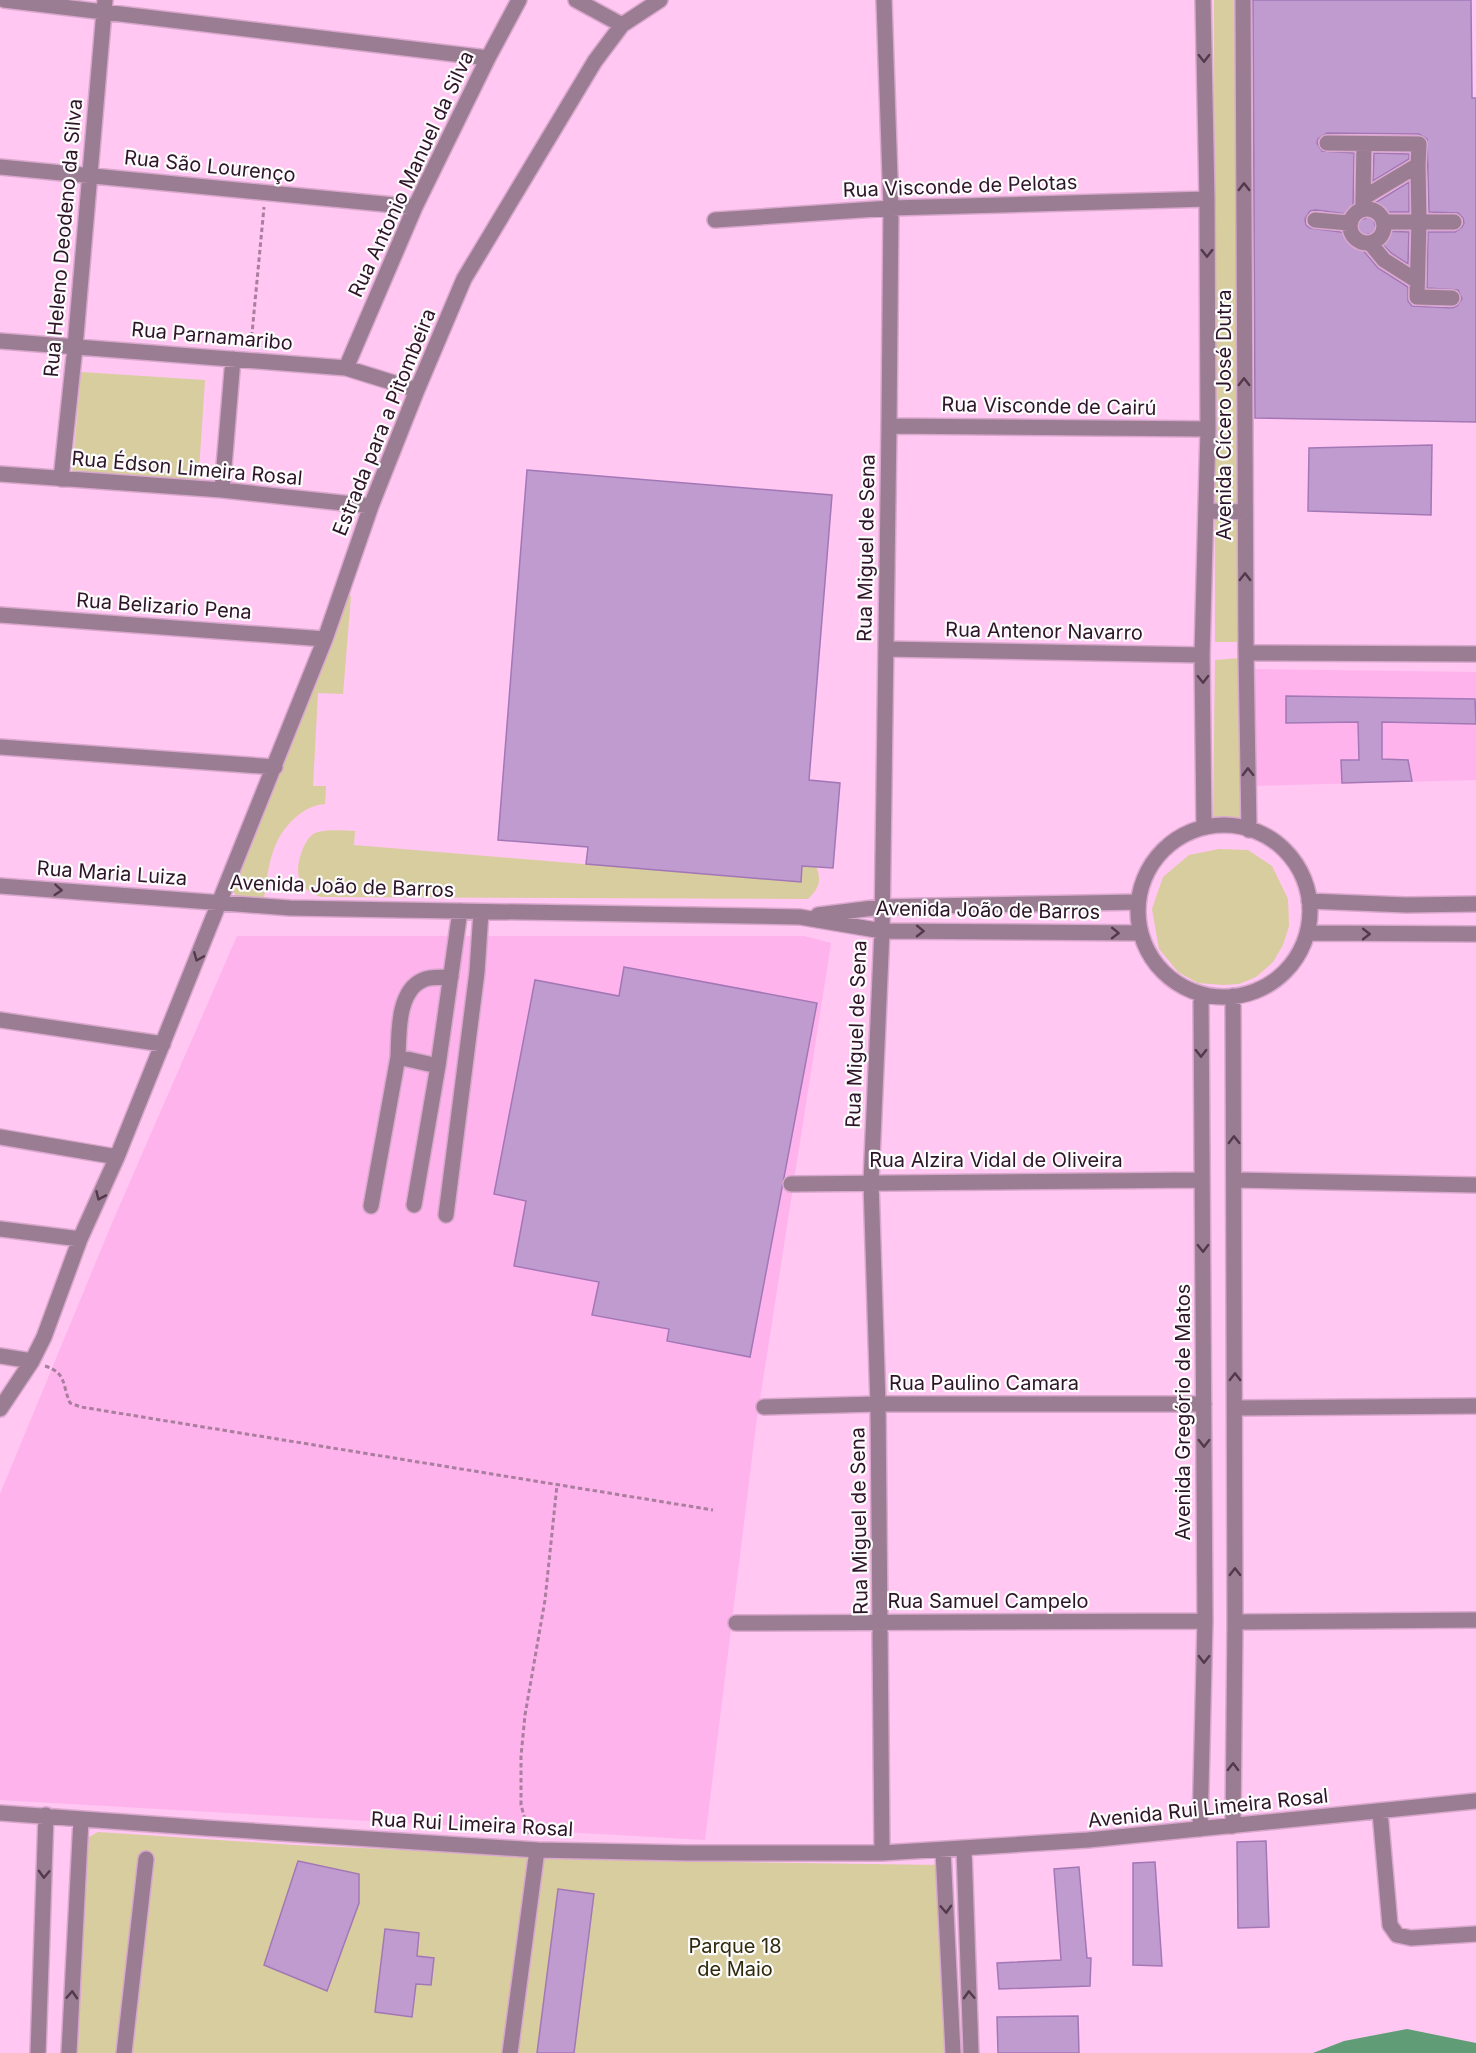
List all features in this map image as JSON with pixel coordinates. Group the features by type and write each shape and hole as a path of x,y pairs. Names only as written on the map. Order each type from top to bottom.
{"street":[{"path":"4,0 105,5 488,58"},
{"name":"Rua Antonio Manuel da Silva","path":"346,368 415,207 519,0"},
{"path":"576,0 622,25"},
{"name":"Estrada para a Pitombeira","path":"220,903 326,639 371,506 464,279 595,61 622,25 660,0"},
{"name":"Rua Miguel de Sena","path":"882,1853 878,1404 871,1182 882,931 889,426 891,208 884,0"},
{"name":"Avenida Cícero José Dutra","path":"1203,0 1208,429 1202,655 1204,827"},
{"name":"Avenida Cícero José Dutra","path":"1243,0 1249,830"},
{"name":"Rua Heleno Deodeno da Silva","path":"61,479 105,5"},
{"path":"1328,143 1419,144 1417,297 1452,298"},
{"path":"1363,204 1364,144"},
{"path":"1363,204 1378,213 1384,222 1380,238 1370,243 1354,238 1349,223 1354,214 1363,204 1418,165"},
{"name":"Rua São Lourenço","path":"0,167 415,207"},
{"name":"Rua Visconde de Pelotas","path":"715,220 891,208 1207,199"},
{"path":"1315,220 1349,223"},
{"path":"1384,222 1454,222"},
{"path":"1370,243 1384,260 1417,281"},
{"name":"Rua Parnamaribo","path":"0,340 346,368 417,390"},
{"path":"222,490 233,360"},
{"name":"Rua Visconde de Cairú","path":"889,426 1208,429"},
{"name":"Rua Édson Limeira Rosal","path":"0,474 222,490 371,506"},
{"path":"1206,511 1245,512"},
{"name":"Rua Belizario Pena","path":"0,615 326,639"},
{"name":"Rua Antenor Navarro","path":"886,649 1202,655"},
{"path":"1246,653 1476,654"},
{"path":"0,747 275,767"},
{"path":"1226,825 1249,830 1269,838 1288,854 1302,874 1309,901 1307,933 1296,958 1279,978 1256,991 1233,996 1201,994 1174,981 1153,960 1140,933 1137,917 1144,876 1159,854 1179,837 1204,827 1226,825"},
{"name":"Rua Maria Luiza","path":"0,886 220,903"},
{"path":"1309,901 1406,905 1476,904"},
{"name":"Avenida João de Barros","path":"800,918 881,907 1138,902"},
{"name":"Avenida João de Barros","path":"0,1409 32,1361 44,1337 80,1239 117,1157 220,903 290,908 800,918 882,931 1140,933"},
{"path":"414,1206 452,977 460,911"},
{"path":"446,1215 477,972 482,912"},
{"path":"1307,933 1476,934"},
{"path":"371,1206 398,1057 400,1015 414,985 425,979 452,977"},
{"name":"Avenida Gregório de Matos","path":"1200,1829 1205,1621 1201,994"},
{"path":"1233,996 1235,1180 1233,1826"},
{"path":"0,1020 163,1044"},
{"path":"398,1057 438,1066"},
{"path":"0,1137 117,1157"},
{"name":"Rua Alzira Vidal de Oliveira","path":"791,1184 1202,1180"},
{"path":"1235,1180 1476,1185"},
{"path":"0,1229 80,1239"},
{"path":"0,1356 32,1361"},
{"name":"Rua Paulino Camara","path":"764,1407 878,1404 1204,1404"},
{"path":"1235,1408 1476,1406"},
{"path":"1235,1622 1476,1620"},
{"name":"Rua Samuel Campelo","path":"736,1623 1205,1621"},
{"name":"Avenida Rui Limeira Rosal","path":"943,1851 1088,1840 1476,1801"},
{"path":"1380,1812 1390,1925 1398,1935 1411,1938 1476,1934"},
{"name":"Rua Rui Limeira Rosal","path":"0,1813 537,1850 687,1853 943,1851"},
{"path":"38,2053 46,1815"},
{"path":"69,2053 81,1819"},
{"path":"964,1849 971,2053"},
{"path":"510,2053 537,1850"},
{"path":"943,1851 953,2053"},
{"path":"124,2053 147,1859"}],"path":[{"path":"250,361 265,193"},
{"path":"32,1361 56,1369 64,1378 70,1403 81,1407 713,1510"},
{"path":"537,1850 531,1841 521,1805 520,1756 545,1600 557,1485"}],"shaded area":[{"path":"1253,669 1476,672 1476,780 1252,786"},
{"path":"237,936 804,936 831,943 756,1425 705,1840 0,1800 0,1494 112,1223"},
{"path":"1407,2029 1476,2043 1476,2053 1313,2053 1344,2041"}],"green space":[{"path":"1214,0 1237,0 1238,642 1215,642"},
{"path":"81,372 205,380 198,485 72,473"},
{"path":"345,594 351,596 343,694 318,693 313,786 326,786 325,804 302,812 281,835 272,854 264,898 237,897 232,890"},
{"path":"1240,658 1240,820 1213,820 1215,660"},
{"path":"321,831 355,831 354,845 800,882 802,865 816,866 819,880 817,888 808,899 321,897 307,890 302,885 298,866 309,838"},
{"path":"1219,849 1248,850 1272,866 1288,899 1289,926 1283,945 1273,962 1256,977 1239,984 1198,983 1178,972 1159,949 1152,909 1163,877 1189,855"},
{"name":"Parque 18 de Maio","path":"98,1832 294,1845 645,1861 940,1865 948,2053 73,2053 89,1837"}],"building":[{"path":"1253,0 1471,0 1472,98 1476,98 1476,422 1255,418","holes":["1327,133 1419,134 1427,139 1429,212 1458,213 1464,223 1455,232 1428,232 1427,288 1458,290 1462,299 1457,306 1452,308 1412,306 1408,301 1408,287 1378,268 1362,249 1361,239 1368,234 1373,234 1391,253 1408,264 1409,232 1380,231 1374,221 1383,212 1409,212 1409,182 1373,204 1372,213 1368,217 1364,219 1358,217 1353,209 1354,153 1322,151 1317,143 1318,139","1310,211 1354,215 1358,219 1357,228 1348,233 1310,228 1306,225 1305,219"]},
{"path":"1374,153 1409,154 1409,159 1373,181"},
{"path":"1432,445 1431,515 1308,511 1309,448"},
{"path":"527,470 832,495 809,780 840,783 833,868 802,866 801,882 586,864 588,847 498,840"},
{"path":"1286,696 1475,699 1476,724 1382,722 1382,759 1408,760 1412,781 1342,783 1341,760 1359,760 1358,722 1286,723"},
{"path":"624,967 817,1003 750,1357 667,1341 669,1329 592,1315 599,1282 514,1266 526,1201 494,1194 535,980 619,996"},
{"path":"1266,1841 1269,1927 1238,1928 1237,1842"},
{"path":"298,1861 359,1874 359,1903 327,1991 264,1965"},
{"path":"1155,1862 1162,1966 1133,1965 1133,1863"},
{"path":"1079,1867 1087,1958 1091,1958 1090,1986 999,1989 997,1963 1061,1960 1054,1869"},
{"path":"558,1889 594,1894 574,2053 537,2053"},
{"path":"385,1929 419,1933 417,1956 434,1958 431,1985 416,1984 412,2017 375,2012"},
{"path":"1078,2016 1079,2053 998,2053 997,2017"}]}
